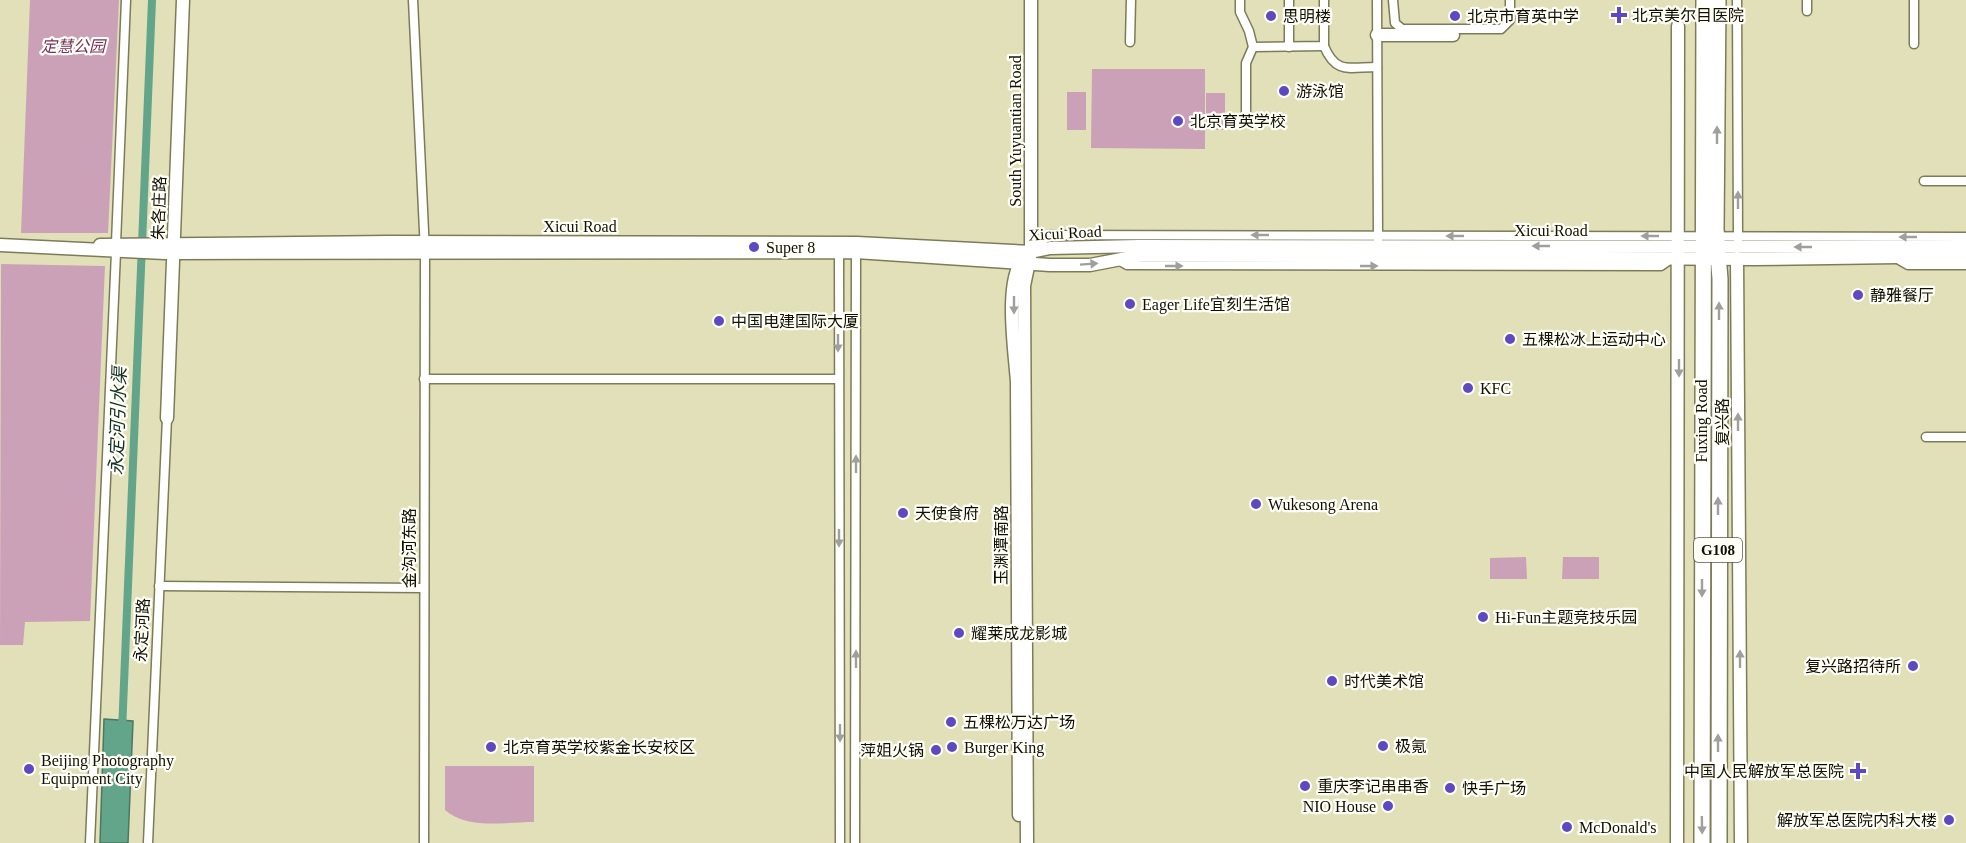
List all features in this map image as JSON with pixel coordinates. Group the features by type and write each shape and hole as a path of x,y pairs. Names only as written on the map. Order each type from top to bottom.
{"highway":[{"name":"Fuxing Road","path":"1704,0 1711,246 1719,279 1719,843"},
{"name":"Fuxing Road","path":"1702,843 1701,294 1711,246 1718,0"}],"street":[{"path":"90,843 119,247 126,0"},
{"name":"朱各庄路","path":"167,418 169,248 183,0"},
{"name":"金沟河东路","path":"413,0 424,247 424,843"},
{"name":"South Yuyuantian Road","path":"1027,259 1031,0"},
{"path":"1130,42 1131,0"},
{"path":"1240,0 1240,12 1249,31 1253,47 1246,63 1246,113"},
{"path":"1289,0 1289,47"},
{"path":"1324,0 1324,46 1330,61 1340,68 1377,67"},
{"path":"1377,0 1378,246 1677,249"},
{"path":"1393,0 1395,23 1402,29 1506,27 1510,20 1510,0"},
{"name":"复兴路","path":"1737,0 1740,843"},
{"path":"1807,0 1807,11"},
{"path":"1914,0 1914,44"},
{"path":"1677,843 1678,26"},
{"path":"1377,35 1453,35"},
{"path":"1253,47 1324,46"},
{"path":"1924,181 1966,181"},
{"path":"1711,246 1737,247 1966,237"},
{"name":"Xicui Road","path":"0,245 169,248 856,248 1090,265 1142,255 1378,246"},
{"name":"Xicui Road","path":"1027,259 1050,248 1139,246 1677,249 1711,246 1895,258 1966,256"},
{"name":"Xicui Road","path":"1737,247 1966,247"},
{"path":"839,248 840,843"},
{"path":"855,843 856,248"},
{"path":"1118,260 1127,266 1661,266 1677,249"},
{"path":"1895,258 1908,265 1966,265"},
{"name":"玉渊潭南路","path":"1019,843 1017,382 1013,326 1014,278 1027,259"},
{"name":"玉渊潭南路","path":"1027,259 1024,286 1027,843"},
{"path":"424,379 838,379"},
{"name":"永定河路","path":"148,843 167,418"},
{"path":"1926,437 1966,437"},
{"path":"159,586 424,588"}],"green space":[{"name":"定慧公园","path":"30,0 119,0 108,233 21,233"},
{"path":"1092,69 1205,69 1205,149 1091,148"},
{"path":"1067,92 1086,92 1086,130 1067,130"},
{"path":"1206,93 1225,93 1225,130 1206,130"},
{"path":"1,264 105,266 90,621 25,622 23,645 0,645"},
{"path":"1526,557 1527,579 1490,579 1490,558"},
{"path":"1563,557 1599,557 1599,579 1562,579"},
{"path":"445,766 534,766 534,822 487,824 454,816 445,810"}],"shaded area":[{"path":"104,719 133,721 128,843 100,843"}],"waterway":[{"name":"永定河引水渠","path":"122,732 152,0"}],"place":[{"name":"北京美尔目医院","path":"1619,15"},
{"name":"思明楼","path":"1271,16"},
{"name":"北京市育英中学","path":"1455,16"},
{"name":"游泳馆","path":"1284,91"},
{"name":"北京育英学校","path":"1178,121"},
{"name":"Super 8","path":"754,247"},
{"name":"静雅餐厅","path":"1858,295"},
{"name":"Eager Life宜刻生活馆","path":"1130,304"},
{"name":"中国电建国际大厦","path":"719,321"},
{"name":"五棵松冰上运动中心","path":"1510,339"},
{"name":"KFC","path":"1468,388"},
{"name":"Wukesong Arena","path":"1256,504"},
{"name":"天使食府","path":"903,513"},
{"name":"Hi-Fun主题竞技乐园","path":"1483,617"},
{"name":"耀莱成龙影城","path":"959,633"},
{"name":"复兴路招待所","path":"1913,666"},
{"name":"时代美术馆","path":"1332,681"},
{"name":"五棵松万达广场","path":"951,722"},
{"name":"极氪","path":"1383,746"},
{"name":"北京育英学校紫金长安校区","path":"491,747"},
{"name":"Burger King","path":"952,747"},
{"name":"萍姐火锅","path":"936,750"},
{"name":"Beijing Photography Equipment City","path":"29,769"},
{"name":"中国人民解放军总医院","path":"1858,771"},
{"name":"重庆李记串串香","path":"1305,786"},
{"name":"快手广场","path":"1450,788"},
{"name":"NIO House","path":"1388,806"},
{"name":"解放军总医院内科大楼","path":"1949,820"},
{"name":"McDonald's","path":"1567,827"}]}
